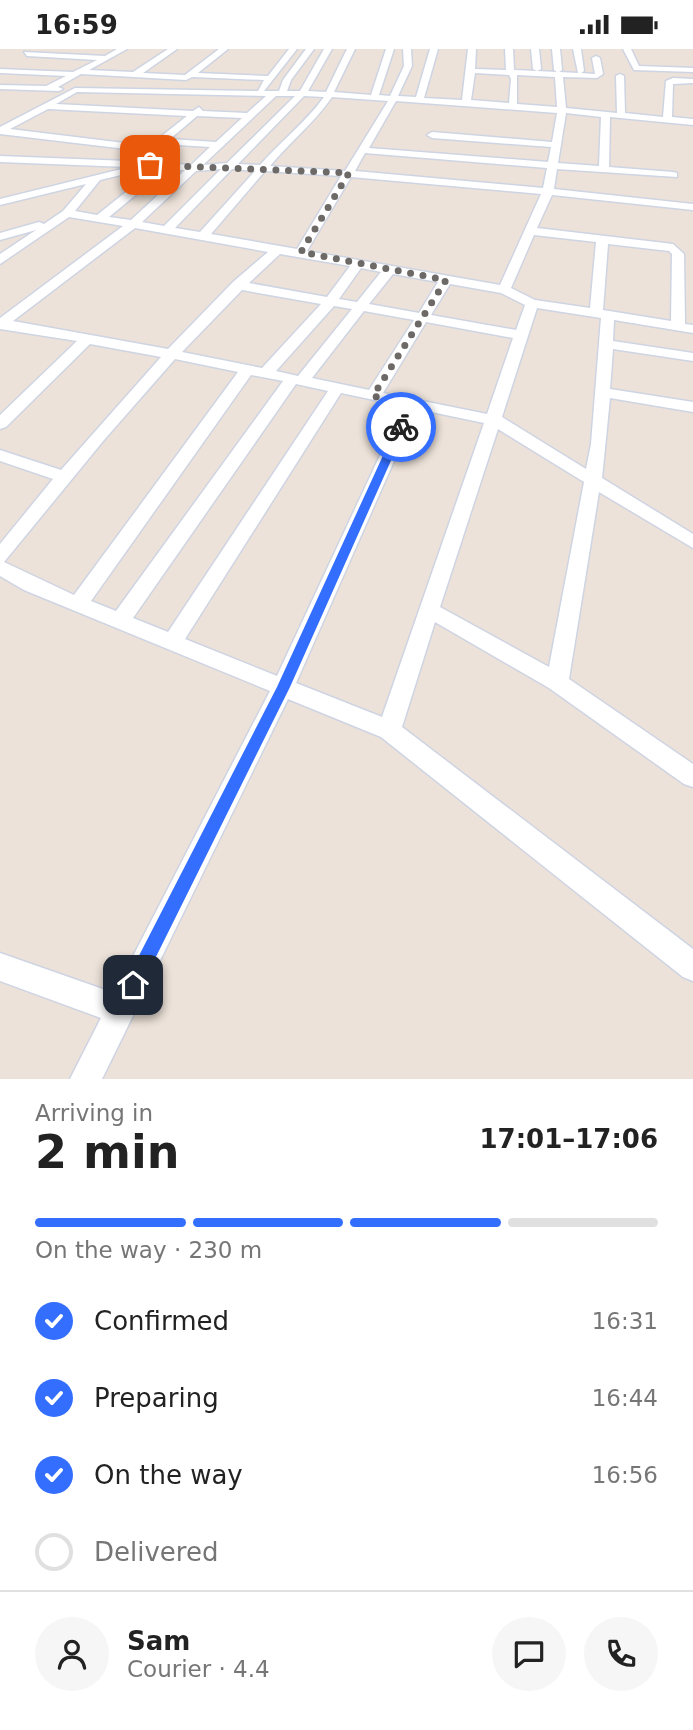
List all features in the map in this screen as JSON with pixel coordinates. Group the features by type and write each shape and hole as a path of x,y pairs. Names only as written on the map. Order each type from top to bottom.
{"street":[{"path":"18,58 39,49"},
{"path":"47,89 123,49"},
{"path":"134,75 173,49"},
{"path":"169,93 224,49"},
{"path":"256,95 293,49"},
{"path":"1,324 133,224 196,168 258,108 277,95 310,49"},
{"path":"166,230 302,94 328,49"},
{"path":"202,236 262,168 316,114 330,95 351,49"},
{"path":"374,98 390,49"},
{"path":"301,252 393,99 408,65 407,49"},
{"path":"419,100 434,49"},
{"path":"466,103 472,49"},
{"path":"509,49 511,70 515,79 513,106"},
{"path":"535,49 536,85"},
{"path":"504,291 548,191 562,110 556,49"},
{"path":"577,49 580,71"},
{"path":"627,49 637,68 693,70"},
{"path":"27,54 106,58"},
{"path":"596,58 599,72"},
{"path":"0,69 9,62"},
{"path":"0,69 269,78"},
{"path":"471,71 537,71 597,76 599,72"},
{"path":"489,72 489,83"},
{"path":"558,72 599,72"},
{"path":"620,76 621,115"},
{"path":"667,119 670,81 693,81"},
{"path":"0,87 330,95 448,101 693,122"},
{"path":"0,131 75,90"},
{"path":"488,93 488,104"},
{"path":"134,164 153,151 157,139 172,131 220,94"},
{"path":"535,97 535,108"},
{"path":"61,98 258,108"},
{"path":"442,113 448,101"},
{"path":"47,106 250,116"},
{"path":"604,170 606,114"},
{"path":"18,121 31,123"},
{"path":"422,155 437,124"},
{"path":"0,131 153,151"},
{"path":"172,131 230,135"},
{"path":"432,135 556,145"},
{"path":"157,139 220,145"},
{"path":"73,151 88,141"},
{"path":"48,148 73,151 134,147"},
{"path":"363,150 673,175"},
{"path":"172,153 209,156"},
{"path":"0,159 196,168 229,166 349,173 693,207"},
{"path":"0,202 150,165"},
{"path":"99,219 164,166"},
{"path":"0,260 62,216 96,179"},
{"path":"0,237 62,216 99,219 301,252 504,291 532,303 693,328"},
{"path":"530,231 664,246 676,251 678,326"},
{"path":"557,682 593,481 605,344 602,314 602,239"},
{"path":"0,557 64,477 170,354 278,249"},
{"path":"78,604 256,372 330,302 359,263"},
{"path":"120,621 298,380 390,269"},
{"path":"373,396 425,318 446,280"},
{"path":"238,285 522,335"},
{"path":"389,730 532,303"},
{"path":"1,324 170,354 495,420 693,542"},
{"path":"0,424 87,339"},
{"path":"605,344 693,356"},
{"path":"172,642 337,388"},
{"path":"602,392 693,407"},
{"path":"86,1079 283,687 412,404"},
{"path":"0,454 64,477"},
{"path":"0,568 31,585 389,730 693,967"},
{"path":"430,610 557,682 693,777"},
{"path":"0,967 121,1010"}],"way so far":[{"path":"150,165 196,168 229,166 349,173 301,252 446,280 425,318 373,396 412,404 401,427"}],"route":[{"path":"133,985 283,687 401,427"}]}
